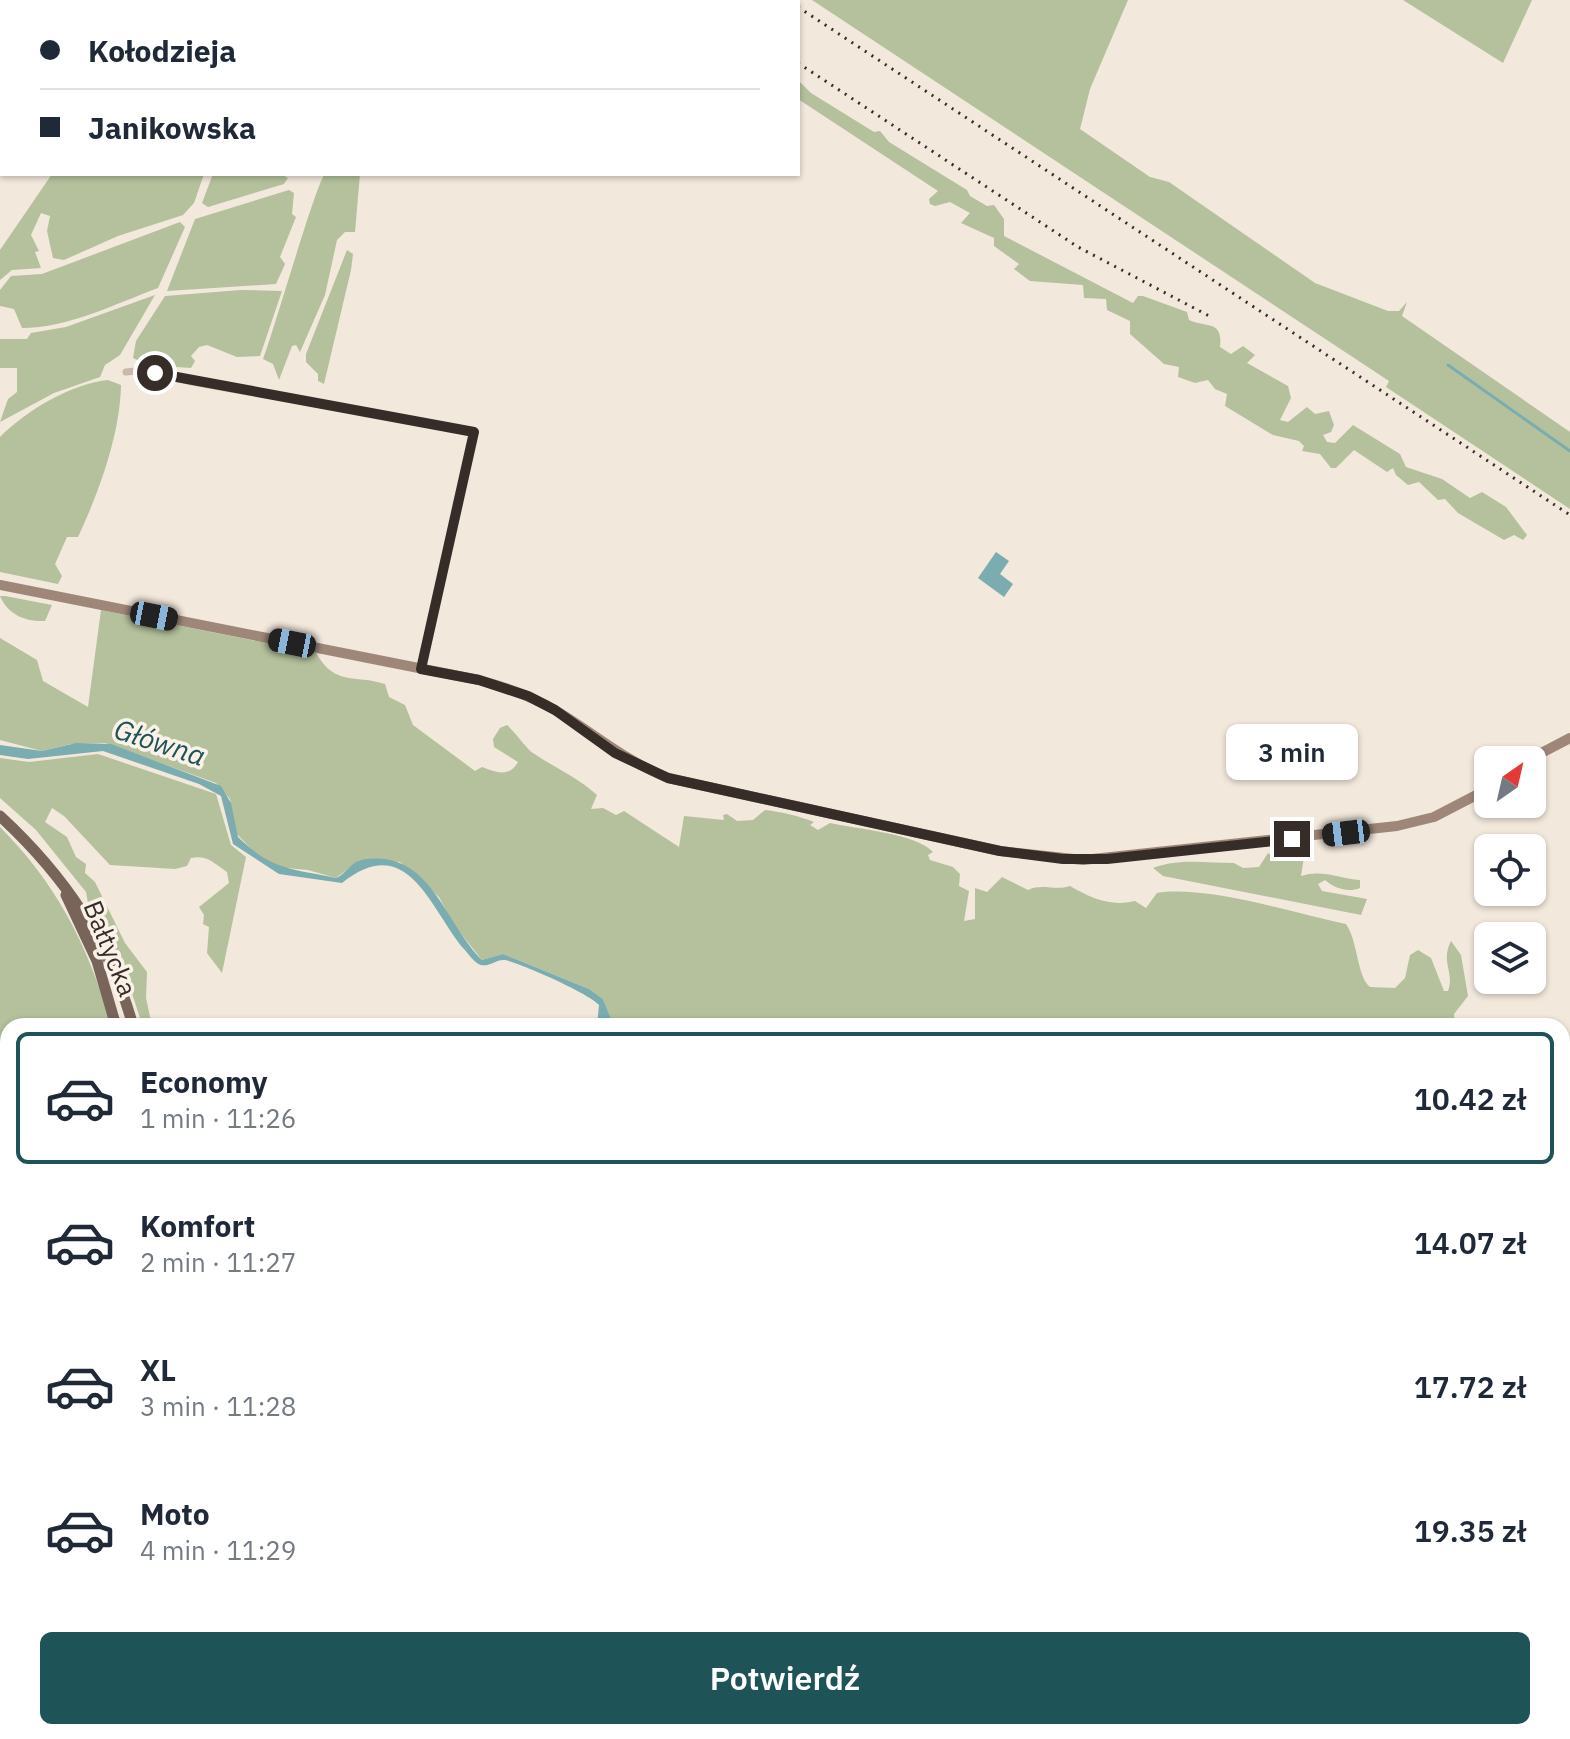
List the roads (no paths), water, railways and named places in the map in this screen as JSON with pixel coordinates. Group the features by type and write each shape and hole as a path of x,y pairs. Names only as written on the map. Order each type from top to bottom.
{"main road":[{"name":"Bałtycka","path":"0,816 35,850 85,911 103,945 130,1018"},
{"name":"Bałtycka","path":"63,887 97,961 114,1018"}],"street":[{"path":"126,372 144,370 192,382 474,432 421,669"},
{"path":"0,585 479,680 528,696 555,710 615,753 668,778 751,799 1042,858 1107,859 1382,828 1434,817 1474,796"},
{"path":"1546,751 1570,738"}],"water":[{"path":"996,552 1009,561 1000,574 1013,584 1004,597 978,578"},
{"path":"76,743 111,744 221,786 231,803 238,837 272,862 294,870 336,878 361,860 384,859 404,865 433,890 482,960 503,954 589,989 603,999 611,1018 598,1018 599,1005 582,993 525,967 505,960 484,965 476,962 427,895 400,870 384,865 364,869 342,883 279,874 233,844 221,796 199,784 103,751 28,759 0,755 0,745 42,751"}],"waterway":[{"path":"1448,365 1570,451"}],"railway":[{"path":"800,8 1570,515"},
{"path":"800,64 1078,247 1213,318"}],"water label":[{"name":"Główna","path":"160,742"}]}
